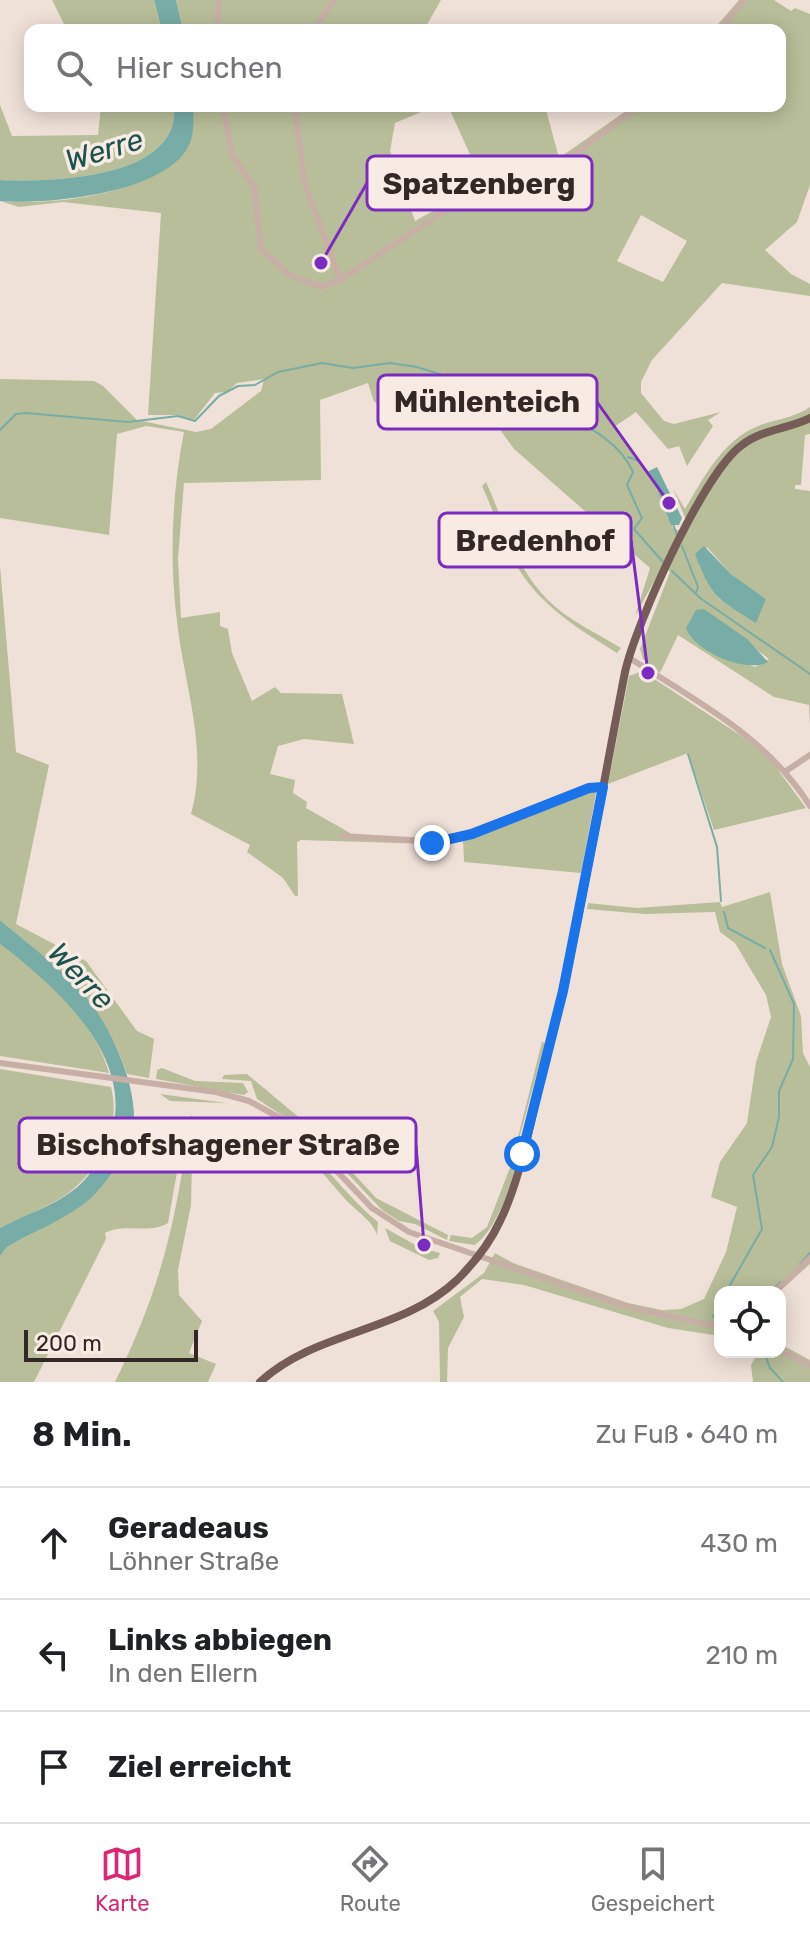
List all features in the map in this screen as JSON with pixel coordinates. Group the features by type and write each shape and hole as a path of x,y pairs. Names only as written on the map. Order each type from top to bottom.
{"main road":[{"path":"260,1382 295,1356 361,1332 437,1297 478,1257 500,1222 522,1154 563,991 628,657 648,604 731,454 759,435 810,418"}],"street":[{"path":"217,24 219,0"},
{"path":"318,24 334,0"},
{"path":"723,24 744,0"},
{"path":"224,112 232,155 254,186 261,249 281,269 307,284 321,287 340,280 478,189 567,160 630,112"},
{"path":"296,112 304,181 340,280"},
{"path":"628,657 742,730 786,771 810,806"},
{"path":"786,771 810,755"},
{"path":"342,836 443,842 589,788 603,787"},
{"path":"0,1063 234,1096 266,1108 306,1135 350,1186 387,1219 417,1235 628,1307 714,1326"},
{"path":"781,1286 810,1258"},
{"path":"786,1353 810,1365"}],"green space":[{"path":"52,0 154,0 160,24 64,24"},
{"path":"176,0 441,0 427,24 182,24"},
{"path":"739,0 774,0 791,11 795,8 810,14 810,185 797,222 765,250 791,274 810,284 810,296 722,283 652,360 641,382 641,393 664,421 674,424 721,412 708,420 713,426 687,466 679,446 668,449 636,412 614,427 653,478 673,528 680,531 686,520 673,489 685,509 715,461 734,441 758,426 810,407 810,434 805,435 801,485 795,485 795,489 810,491 810,725 809,705 774,697 678,635 660,673 643,659 640,649 670,572 663,565 635,616 650,568 514,449 491,417 447,407 438,420 374,402 368,383 320,400 321,480 184,483 178,559 181,618 220,612 220,626 228,629 232,653 252,701 275,687 281,693 342,694 354,744 304,739 278,746 270,774 295,780 293,793 307,802 306,808 352,834 440,841 585,788 596,793 581,873 464,862 463,839 429,844 301,840 297,842 298,896 295,896 283,878 247,852 250,845 191,814 196,790 196,742 177,621 173,550 174,502 184,432 146,426 117,434 109,535 0,518 0,379 94,381 137,420 196,432 211,429 261,391 264,379 237,383 227,392 215,393 194,420 178,415 148,415 161,213 63,202 19,207 0,201 26,202 89,196 150,176 173,158 188,135 192,112 421,112 395,123 390,151 415,221 483,183 451,112 547,112 559,158 624,112 786,112 786,24 718,24","holes":["641,215 687,241 663,282 617,261","707,547 731,574 766,599 755,622 721,600 710,586 699,565","704,609 769,659 755,667 706,649"]},
{"path":"0,105 12,136 98,135 100,112 173,112 171,131 157,149 135,162 108,172 78,177 0,180"},
{"path":"486,482 519,559 536,587 582,626 621,648 617,653 567,620 525,579 502,536 482,486"},
{"path":"0,566 16,752 49,765 16,924 86,961 137,1031 154,1039 149,1078 127,1074 117,1049 91,1007 57,970 0,920"},
{"path":"642,671 746,739 773,763 806,808 714,830 688,753 608,784 629,676"},
{"path":"770,892 782,964 801,1016 803,1053 810,1067 810,1264 786,1286 714,1286 714,1321 662,1310 681,1309 704,1299 726,1252 737,1207 711,1197 720,1162 747,1123 756,1062 771,1017 766,995 735,943 720,932 715,912 645,914 587,909 588,903 637,908 720,902 722,907"},
{"path":"0,944 65,1000 92,1034 109,1073 0,1056"},
{"path":"542,1042 545,1043 516,1150 515,1149"},
{"path":"162,1068 195,1081 243,1083 248,1092 244,1095 156,1079 157,1070"},
{"path":"0,1069 111,1087 113,1116 100,1157 82,1181 55,1202 0,1228"},
{"path":"247,1074 314,1130 376,1198 448,1235 447,1240 415,1224 399,1221 382,1210 308,1132 257,1099 251,1081 222,1079 224,1075"},
{"path":"160,1094 226,1103 170,1101"},
{"path":"190,1116 193,1116 191,1205 178,1270 179,1295 202,1321 189,1353 216,1364 208,1382 115,1382 144,1315 165,1253"},
{"path":"265,1117 297,1139 378,1222 377,1235 368,1221 307,1156 287,1137 263,1121"},
{"path":"141,1128 182,1144 168,1223 153,1228 120,1228 105,1233 106,1239 34,1382 0,1382 0,1256 7,1247 55,1221 110,1176 131,1136"},
{"path":"515,1155 509,1189 489,1230 474,1245 449,1241 451,1235 472,1238 487,1227"},
{"path":"385,1228 421,1248 440,1253 438,1258 429,1260 390,1241"},
{"path":"495,1253 513,1263 628,1303 714,1321 714,1335 668,1328 524,1285 482,1279 460,1297 464,1317 448,1348 447,1382 440,1382 439,1322 433,1311 484,1273"},
{"path":"786,1347 810,1360 810,1382 753,1382 751,1365 755,1358 786,1358"}],"water":[{"path":"154,0 176,0 182,24 160,24"},
{"path":"173,112 193,112 190,143 178,160 158,174 133,185 74,198 0,201 0,180 48,180 108,172 135,162 157,149 171,131"},
{"path":"657,467 682,518 679,525 671,525 653,478 647,472"},
{"path":"704,546 731,574 766,599 756,623 724,602 711,588 695,554"},
{"path":"704,609 747,639 768,662 758,665 734,663 699,645 686,628 696,610"},
{"path":"0,920 65,976 95,1009 123,1063 133,1102 134,1121 124,1154 91,1198 61,1219 7,1247 0,1256 0,1228 63,1198 88,1176 107,1144 115,1114 114,1085 104,1057 89,1030 46,982 0,944"}],"waterway":[{"path":"0,430 16,414 26,413 128,422 178,416 195,421 219,396 238,386 255,385 278,372 322,363 353,368 390,363 417,367 490,390 512,378 529,377 536,380 539,400 605,438 626,459 633,472 627,485 642,518 634,529 663,562"},
{"path":"628,457 639,461 647,472"},
{"path":"673,524 677,535"},
{"path":"682,546 698,587 696,593"},
{"path":"672,571 700,598 810,674"},
{"path":"688,754 717,847 721,901"},
{"path":"724,912 728,928 765,948"},
{"path":"729,1286 762,1229 753,1175 772,1147 779,1117 779,1091 793,1059 794,1004 770,950"},
{"path":"800,1264 810,1253"},
{"path":"777,1286 781,1282"},
{"path":"766,1358 770,1368 783,1382"}],"place":[{"name":"Spatzenberg","path":"321,263"},
{"name":"Mühlenteich","path":"669,503"},
{"name":"Bredenhof","path":"648,673"},
{"name":"Bischofshagener Straße","path":"424,1245"}],"route":[{"path":"432,843 457,839 589,788 603,787 563,991 522,1154"}],"water label":[{"name":"Werre","path":"104,150"},
{"name":"Werre","path":"81,976"}]}
